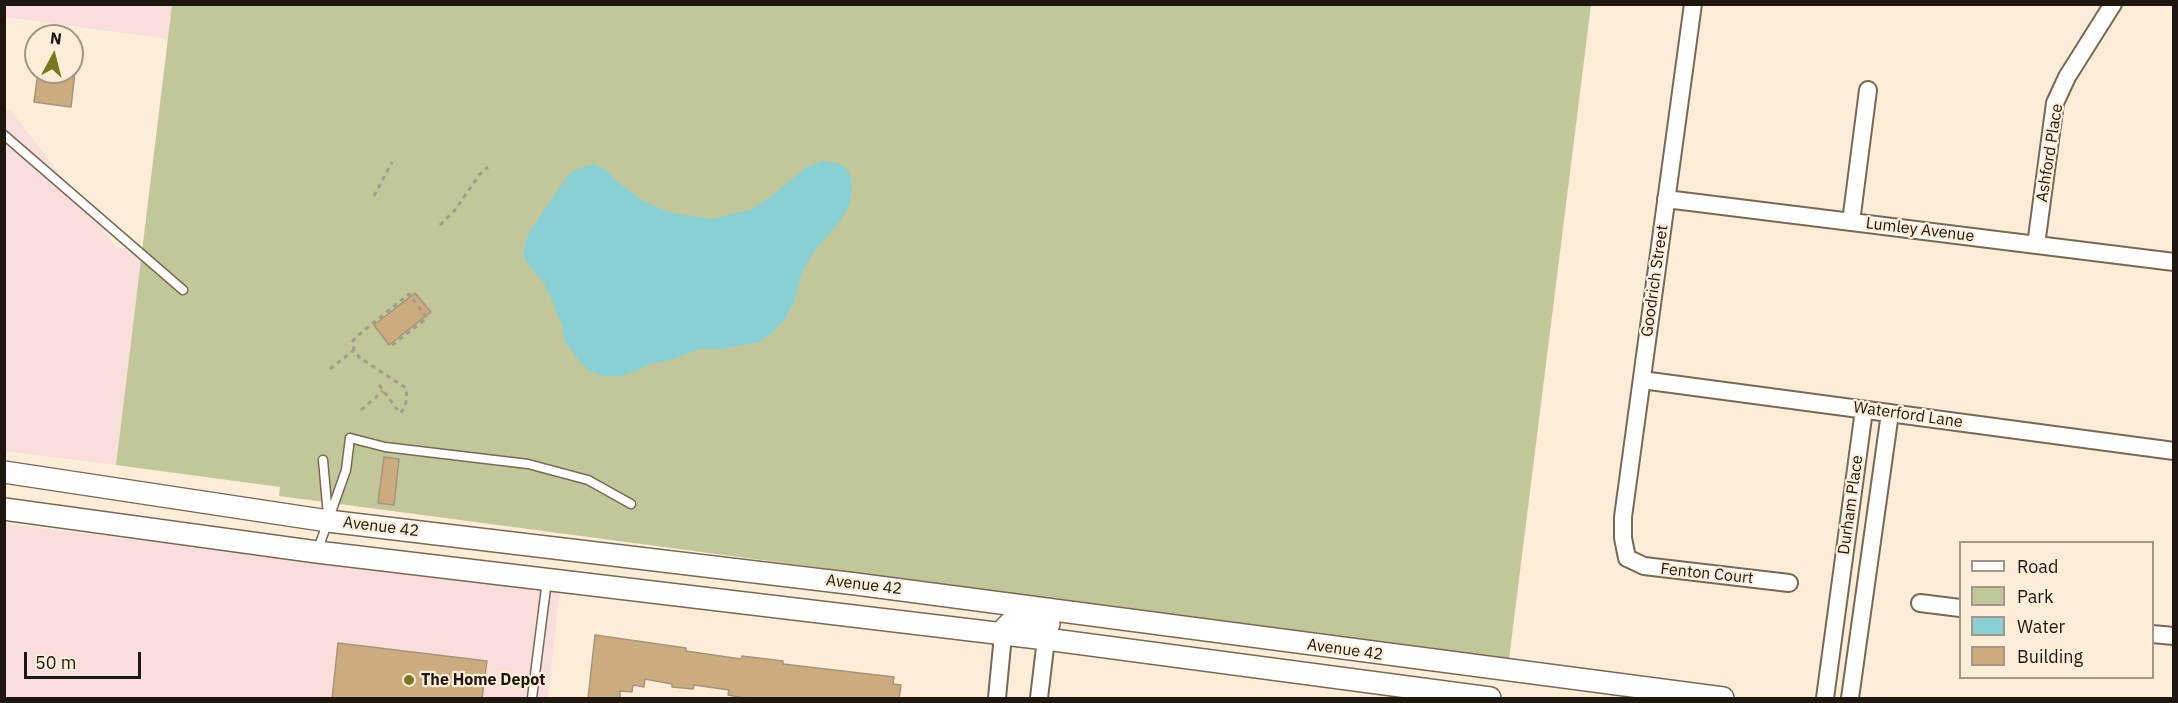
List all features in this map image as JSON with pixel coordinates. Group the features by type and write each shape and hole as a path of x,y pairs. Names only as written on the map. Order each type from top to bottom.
{"street":[{"name":"Goodrich Street","path":"1627,558 1623,538 1623,517 1693,4"},
{"name":"Ashford Place","path":"2037,245 2055,103 2067,77 2113,4"},
{"path":"1851,222 1868,90"},
{"name":"Lumley Avenue","path":"1666,199 2174,262"},
{"name":"Waterford Lane","path":"1642,380 2174,451"},
{"name":"Durham Place","path":"1825,699 1864,410"},
{"name":"Durham Place","path":"1850,699 1890,413"},
{"name":"Avenue 42","path":"4,472 328,521 856,584 1723,699"},
{"name":"Avenue 42","path":"4,509 317,552 1046,639 1490,699"},
{"name":"Fenton Court","path":"1627,558 1644,566 1667,570 1789,583"},
{"path":"1838,601 1863,604"},
{"path":"1920,603 1959,608"},
{"path":"997,699 1003,635 1005,628 1013,620 1128,635 1177,627"},
{"path":"2154,634 2174,636"},
{"path":"1039,699 1046,639"},
{"path":"1501,699 1505,671"}],"lane":[{"path":"4,135 183,290"},
{"path":"317,552 346,470 350,438 385,447 528,464 588,480 631,504"},
{"path":"323,459 328,521"},
{"path":"532,699 548,579"}],"path":[{"path":"374,196 392,162"},
{"path":"440,225 455,210 480,174 488,167"},
{"path":"379,385 400,413 404,409 407,398 406,388 371,366 352,346 356,337 409,294 427,318 392,345"},
{"path":"330,369 354,350"},
{"path":"361,410 383,391"}],"shaded area":[{"path":"5,5 172,5 168,39 84,28 84,24 57,24 5,17"},
{"path":"5,110 11,111 116,247 142,251 116,465 5,451"},
{"path":"5,524 560,590 548,698 5,698"}],"green space":[{"path":"172,5 1591,5 1509,659 279,496 280,487 116,465"}],"water":[{"path":"822,161 837,163 846,168 851,177 850,203 843,217 813,253 802,272 794,302 784,320 772,333 759,342 722,349 700,349 620,376 603,376 587,370 565,341 562,326 543,282 524,259 524,246 530,231 569,174 582,167 595,164 606,170 643,201 666,211 711,219 750,210 773,195 805,168"}],"building":[{"path":"36,84 74,84 71,107 34,102"},
{"path":"415,293 431,312 389,345 374,325"},
{"path":"384,457 399,459 394,505 378,503"},
{"path":"595,635 686,648 686,651 741,659 742,656 783,661 783,664 894,677 893,684 901,685 899,699 749,699 728,695 729,690 694,685 693,689 672,687 672,684 645,679 644,687 633,685 632,692 620,691 620,699 588,699"},
{"name":"The Home Depot","path":"338,643 487,661 482,699 332,699"}],"place":[{"name":"The Home Depot","path":"409,680"}]}
